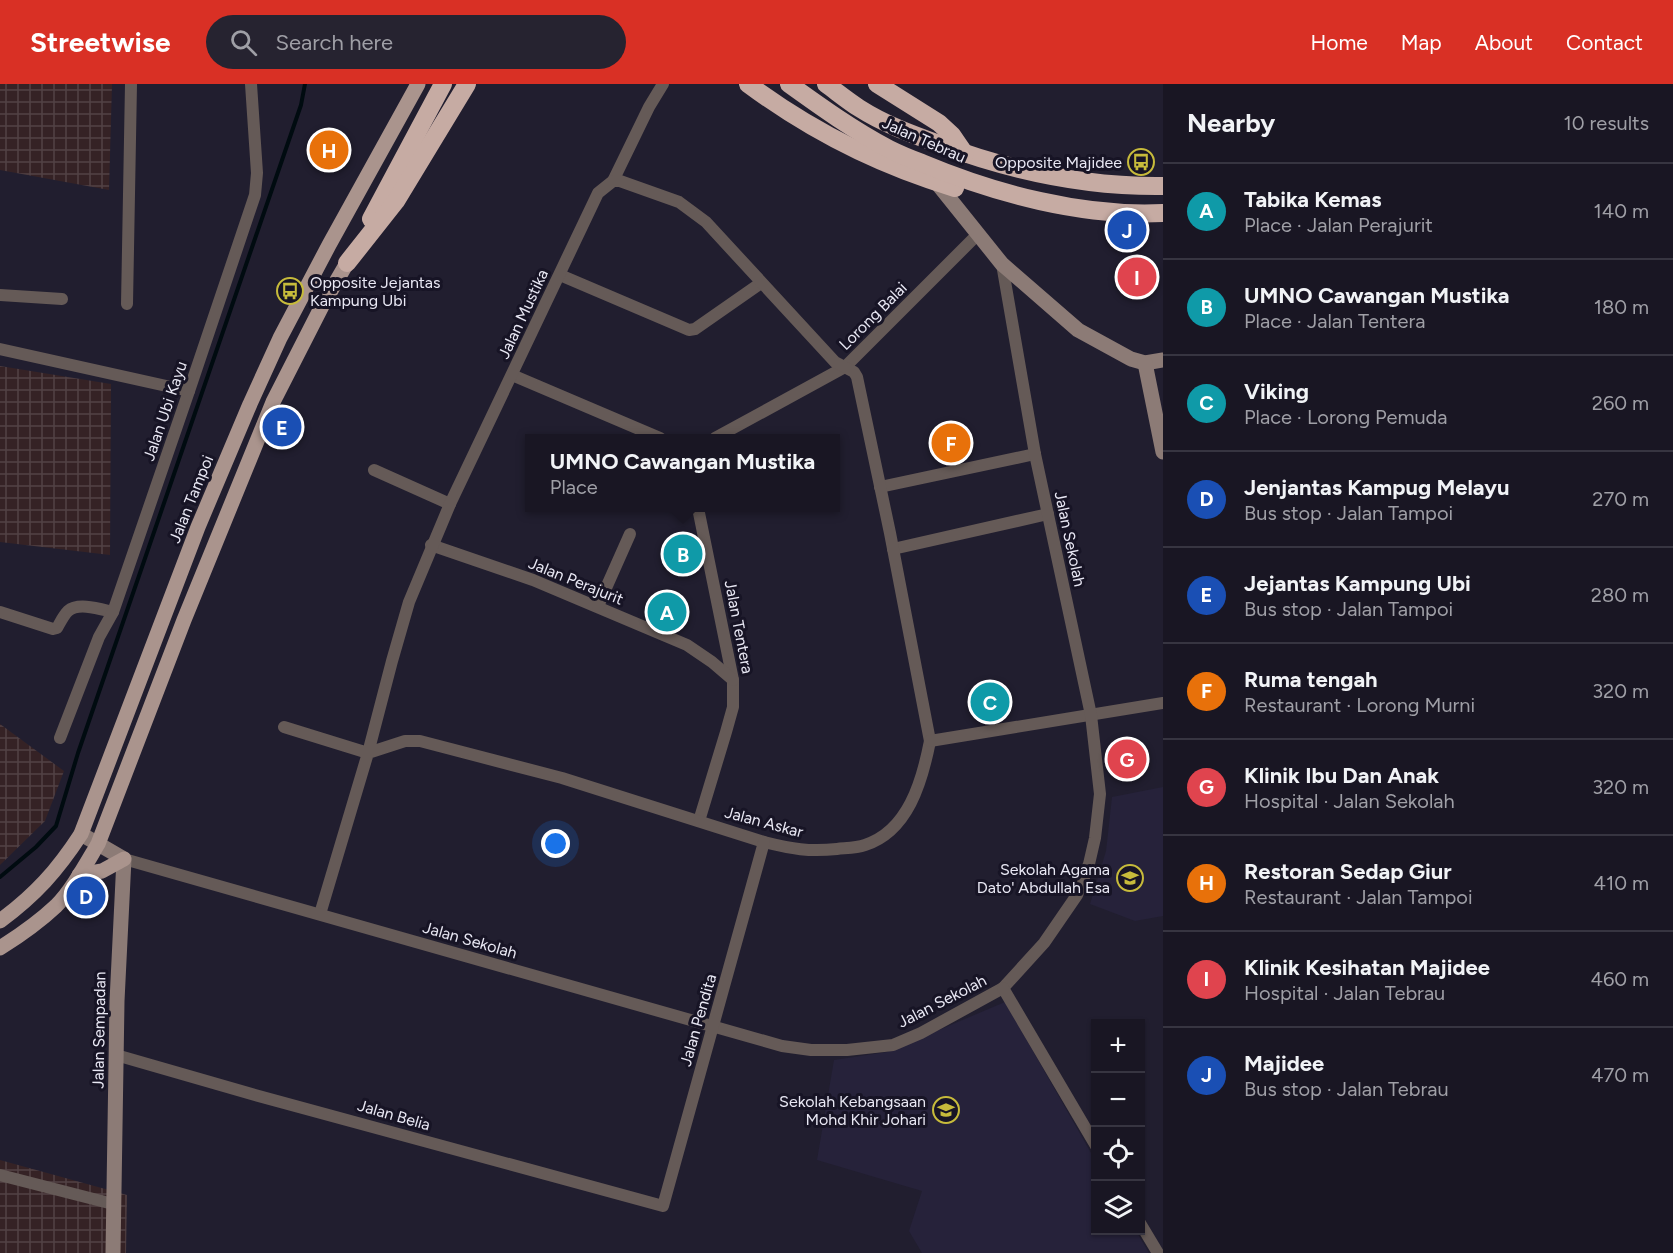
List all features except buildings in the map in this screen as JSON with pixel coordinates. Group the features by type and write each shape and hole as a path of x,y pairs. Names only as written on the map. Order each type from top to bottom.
{"highway":[{"path":"347,263 443,84"},
{"path":"347,263 396,201 467,84"},
{"path":"748,84 772,102 841,143 907,172 938,177"},
{"name":"Jalan Tebrau","path":"789,84 849,126 938,177 1071,207 1137,214 1163,213"},
{"name":"Jalan Tebrau","path":"826,84 858,108 903,131 965,154 1007,166 1084,182 1163,186"},
{"path":"877,84 939,123 952,135 965,154"}],"main road":[{"name":"Jalan Tampoi","path":"0,921 26,902 58,868 81,834 198,527 254,395 280,338 329,245 418,84"},
{"path":"0,948 15,939 57,905 98,844 184,620 273,402 322,306 347,263"},
{"path":"79,875 102,871 124,859"}],"street":[{"path":"127,304 130,84"},
{"name":"Jalan Ubi Kayu","path":"60,738 99,637 113,612 255,195 257,174 251,84"},
{"name":"Jalan Mustika","path":"369,753 409,602 431,545 598,193 613,181 649,107 663,84"},
{"path":"938,177 977,234 1002,264 1078,330 1131,359 1145,363 1163,360"},
{"path":"613,181 620,181 679,202 706,222 835,362 845,367"},
{"name":"Lorong Balai","path":"723,434 845,367 977,234"},
{"name":"Jalan Sekolah","path":"124,859 782,1046 811,1050 847,1050 893,1045 921,1034 1003,988 1044,943 1077,895 1089,864 1095,838 1100,794 1091,715 1035,454 1002,264"},
{"path":"560,274 689,330 695,329 761,283"},
{"path":"0,295 62,299"},
{"path":"0,349 189,391"},
{"path":"1145,363 1163,452"},
{"name":"Jalan Askar","path":"369,753 405,741 420,741 562,778 764,842 797,850 819,851 859,847 881,837 893,828 902,818 917,790 930,741 857,377 854,372 845,367"},
{"path":"512,375 651,434"},
{"path":"880,487 1035,454"},
{"path":"374,470 450,504"},
{"name":"Jalan Tentera","path":"699,512 733,680 733,707 699,821"},
{"path":"893,549 1048,514"},
{"path":"598,606 630,534"},
{"name":"Jalan Perajurit","path":"431,545 533,580 687,645 733,680"},
{"path":"0,612 52,629 57,628 69,610 76,607 113,612"},
{"path":"930,741 1163,703"},
{"path":"284,727 369,753 320,914"},
{"path":"81,834 124,859"},
{"name":"Jalan Pendita","path":"663,1206 764,842"},
{"name":"Jalan Sempadan","path":"113,1253 116,1055 124,859"},
{"path":"1003,988 1091,1139"},
{"name":"Jalan Belia","path":"116,1055 663,1206"},
{"path":"0,1175 113,1204"},
{"path":"1145,1231 1158,1253"}],"shaded area":[{"path":"0,84 112,84 109,190 0,170"},
{"path":"0,366 111,384 110,555 0,542"},
{"path":"0,724 64,771 45,821 0,865"},
{"name":"Sekolah Agama Dato' Abdullah Esa","path":"1163,787 1163,916 1135,921 1090,904 1106,851 1112,797"},
{"name":"Sekolah Kebangsaan Mohd Khir Johari","path":"1005,1002 1091,1153 1091,1235 1138,1235 1149,1253 922,1253 909,1231 922,1191 817,1160 834,1060 887,1052"},
{"path":"0,1160 127,1195 126,1253 0,1253"}],"waterway":[{"path":"0,877 36,847 56,826 78,753 301,105 305,84"}],"place":[{"name":"Restoran Sedap Giur","path":"329,150"},
{"name":"Opposite Majidee","path":"1141,162"},
{"name":"Majidee","path":"1127,230"},
{"name":"Klinik Kesihatan Majidee","path":"1137,277"},
{"name":"Opposite Jejantas Kampung Ubi","path":"290,291"},
{"name":"Jejantas Kampung Ubi","path":"282,427"},
{"name":"Ruma tengah","path":"951,443"},
{"name":"UMNO Cawangan Mustika","path":"683,554"},
{"name":"Tabika Kemas","path":"667,612"},
{"name":"Viking","path":"990,702"},
{"name":"Klinik Ibu Dan Anak","path":"1127,759"},
{"name":"Sekolah Agama Dato' Abdullah Esa","path":"1130,878"},
{"name":"Jenjantas Kampug Melayu","path":"86,896"},
{"name":"Sekolah Kebangsaan Mohd Khir Johari","path":"946,1110"}]}
